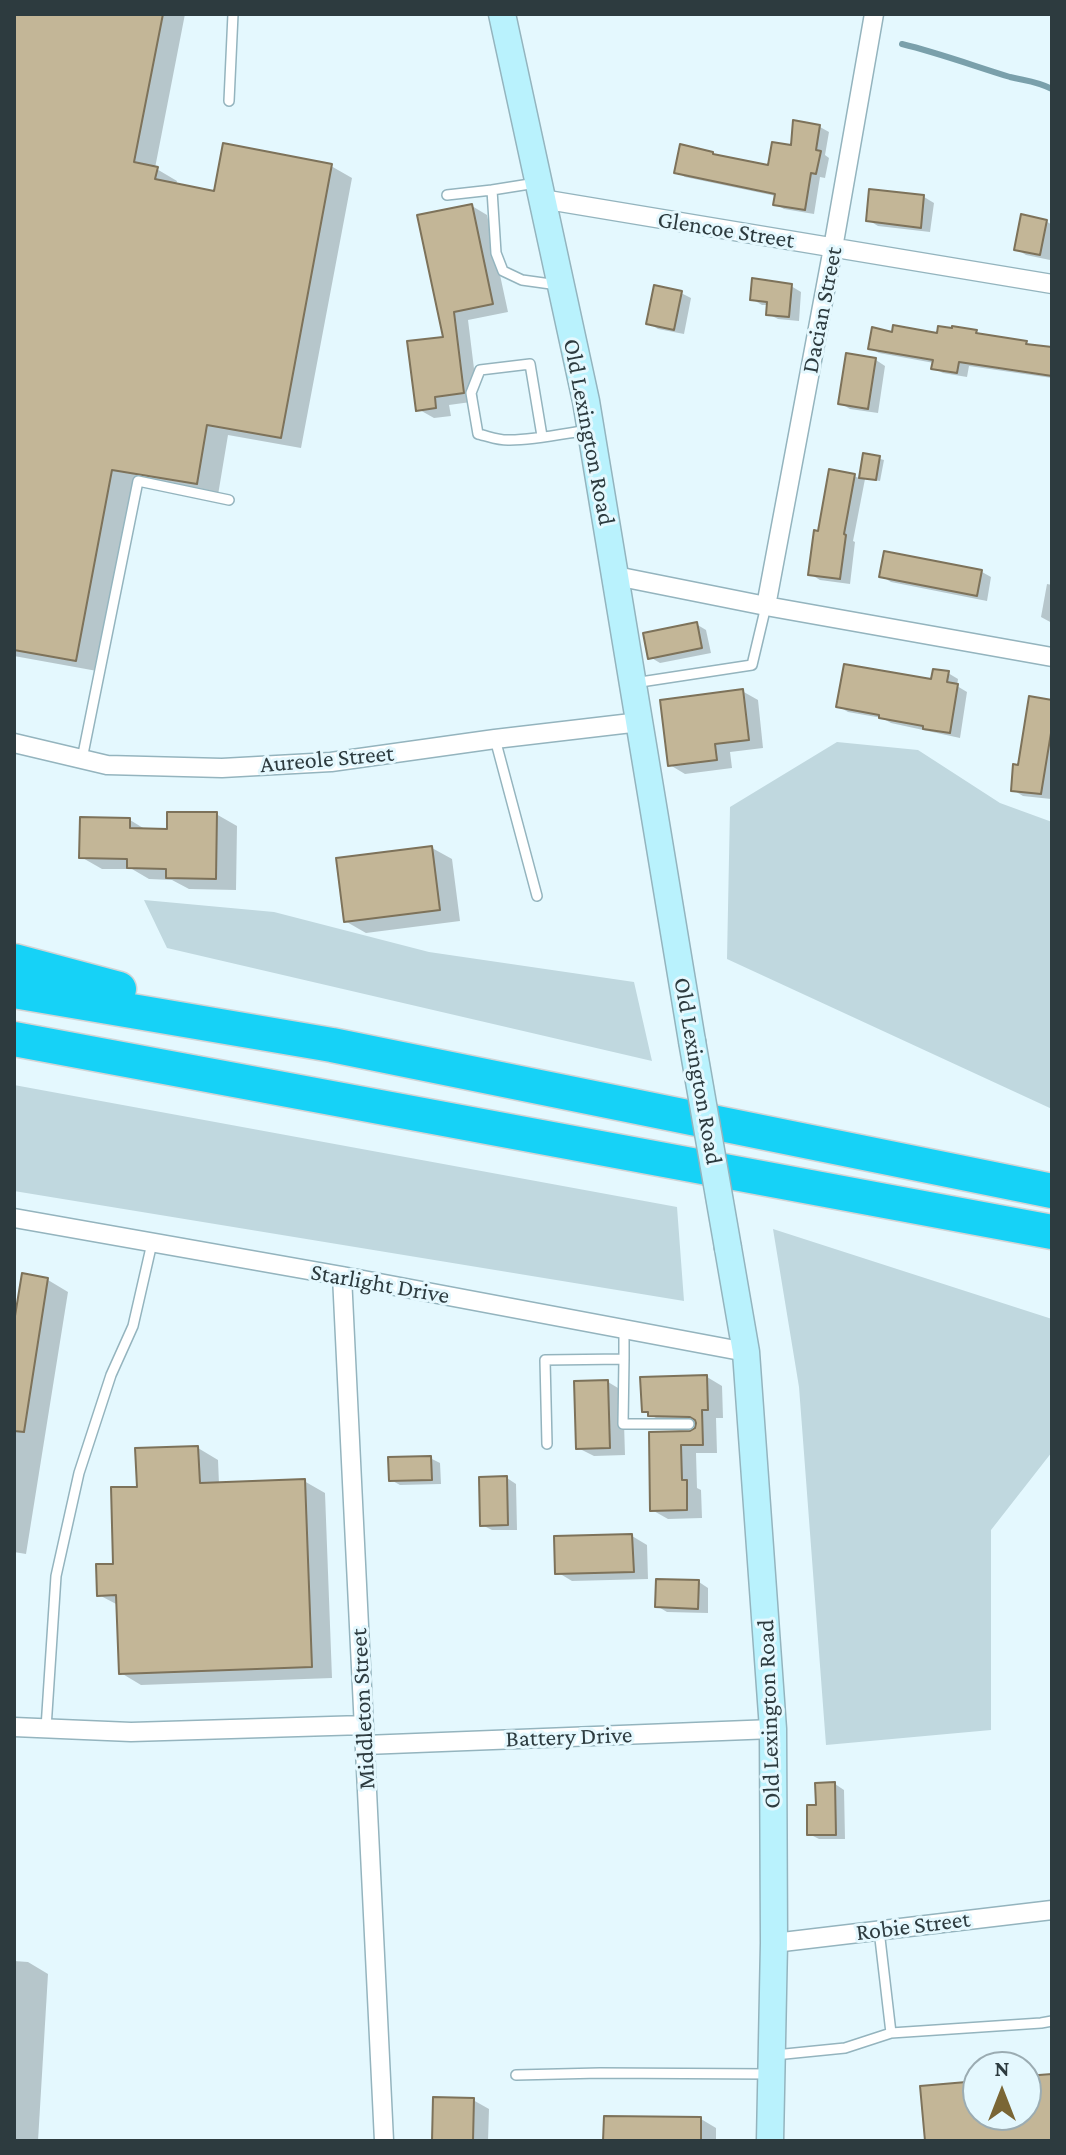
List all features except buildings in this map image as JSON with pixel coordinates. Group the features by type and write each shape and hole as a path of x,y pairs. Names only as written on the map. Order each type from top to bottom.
{"highway":[{"path":"14,961 332,1045"},
{"path":"14,991 332,1045 1052,1191"},
{"path":"14,1042 51,1046 1052,1232"}],"main road":[{"name":"Old Lexington Road","path":"502,14 591,430 746,1352 773,1729 774,1943 770,2141"}],"street":[{"name":"Dacian Street","path":"766,606 874,14"},
{"name":"Glencoe Street","path":"540,191 833,248 1052,284"},
{"path":"616,576 1052,657"},
{"name":"Aureole Street","path":"14,743 107,765 237,767 331,762 640,722"},
{"name":"Starlight Drive","path":"14,1218 746,1352"},
{"name":"Middleton Street","path":"342,1276 384,2141"},
{"path":"14,1727 131,1732 364,1725"},
{"name":"Battery Drive","path":"365,1745 773,1729"},
{"name":"Robie Street","path":"774,1943 1052,1910"}],"lane":[{"path":"229,101 233,14"},
{"path":"492,190 496,253 503,271 522,280 561,285"},
{"path":"447,195 492,190 540,191"},
{"path":"542,436 530,364 480,370 471,393 478,434 507,441 591,430"},
{"path":"82,759 138,481 229,500"},
{"path":"634,683 752,665 766,606"},
{"path":"495,739 537,896"},
{"path":"46,1728 56,1576 79,1473 111,1375 133,1326 152,1243"},
{"path":"624,1328 623,1424 689,1424"},
{"path":"547,1444 545,1360 624,1359"},
{"path":"879,1930 891,2033"},
{"path":"516,2075 772,2064 845,2048 891,2033 1052,2021"}],"shaded area":[{"path":"837,742 918,750 1000,803 1052,822 1052,1109 727,959 730,807"},
{"path":"144,900 274,912 429,952 634,982 652,1061 167,948"},
{"path":"14,1085 677,1207 684,1301 14,1191"},
{"path":"773,1229 1052,1319 1052,1452 991,1530 991,1730 826,1745 799,1387"}],"waterway":[{"path":"902,44 1052,89"}]}
